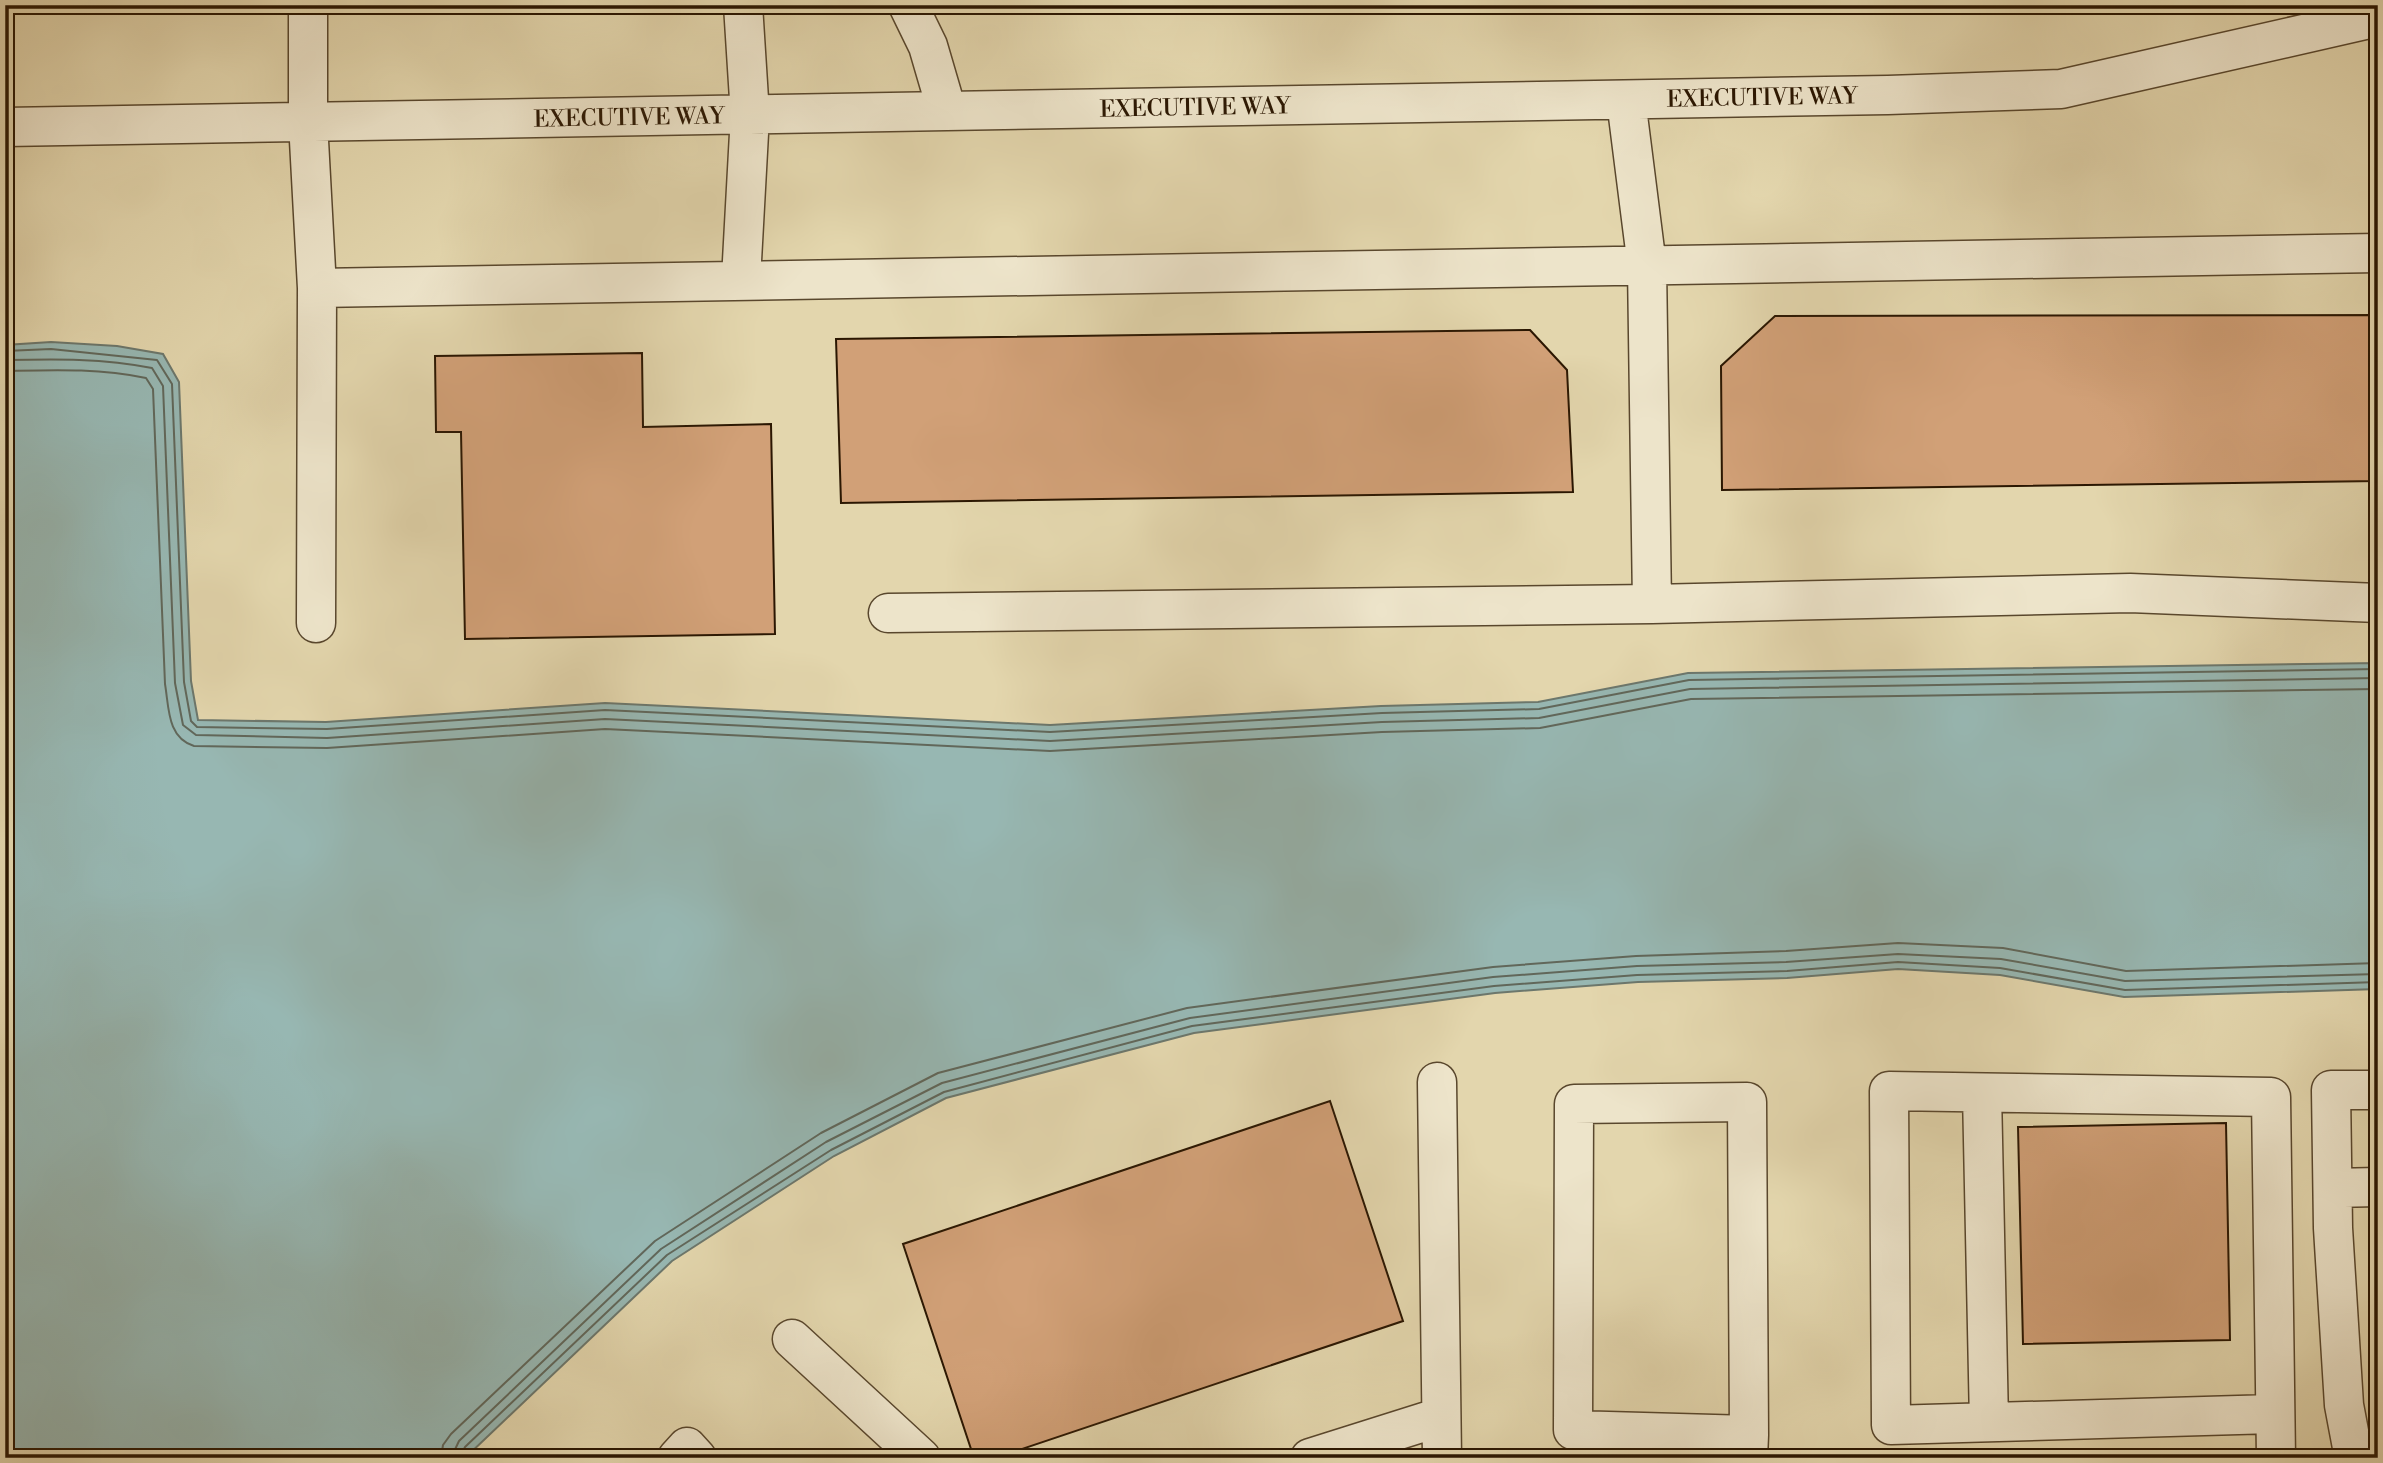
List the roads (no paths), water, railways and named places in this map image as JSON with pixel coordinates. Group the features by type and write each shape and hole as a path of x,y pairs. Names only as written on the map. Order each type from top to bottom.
{"street":[{"path":"308,5 308,122 317,288 316,623"},
{"path":"741,279 750,115 743,5"},
{"path":"908,5 928,46 947,111"},
{"name":"EXECUTIVE WAY","path":"5,127 1626,100 2060,89 2378,18"},
{"path":"1626,100 1647,266 1652,604"},
{"path":"317,288 2378,253"},
{"path":"888,613 1652,604 2130,593 2378,603"},
{"path":"1437,1082 1442,1458"},
{"path":"2362,1456 2344,1405 2331,1090 2378,1090"},
{"path":"2273,1414 1891,1425 1889,1091 2271,1097 2273,1414 2276,1458"},
{"path":"1982,1093 1989,1422"},
{"path":"1747,1102 1749,1447 1573,1430 1574,1104 1747,1102"},
{"path":"2333,1188 2378,1187"},
{"path":"792,1339 921,1458"},
{"path":"1310,1458 1440,1417"},
{"path":"677,1458 687,1447 697,1458"}],"water":[{"path":"51,342 117,346 163,354 179,382 191,681 198,720 326,722 605,703 1050,725 1381,706 1538,702 1688,673 2378,663 2378,989 2124,997 2000,975 1898,969 1787,978 1638,982 1495,993 1194,1033 946,1098 834,1156 672,1261 465,1458 5,1458 5,345"}]}
